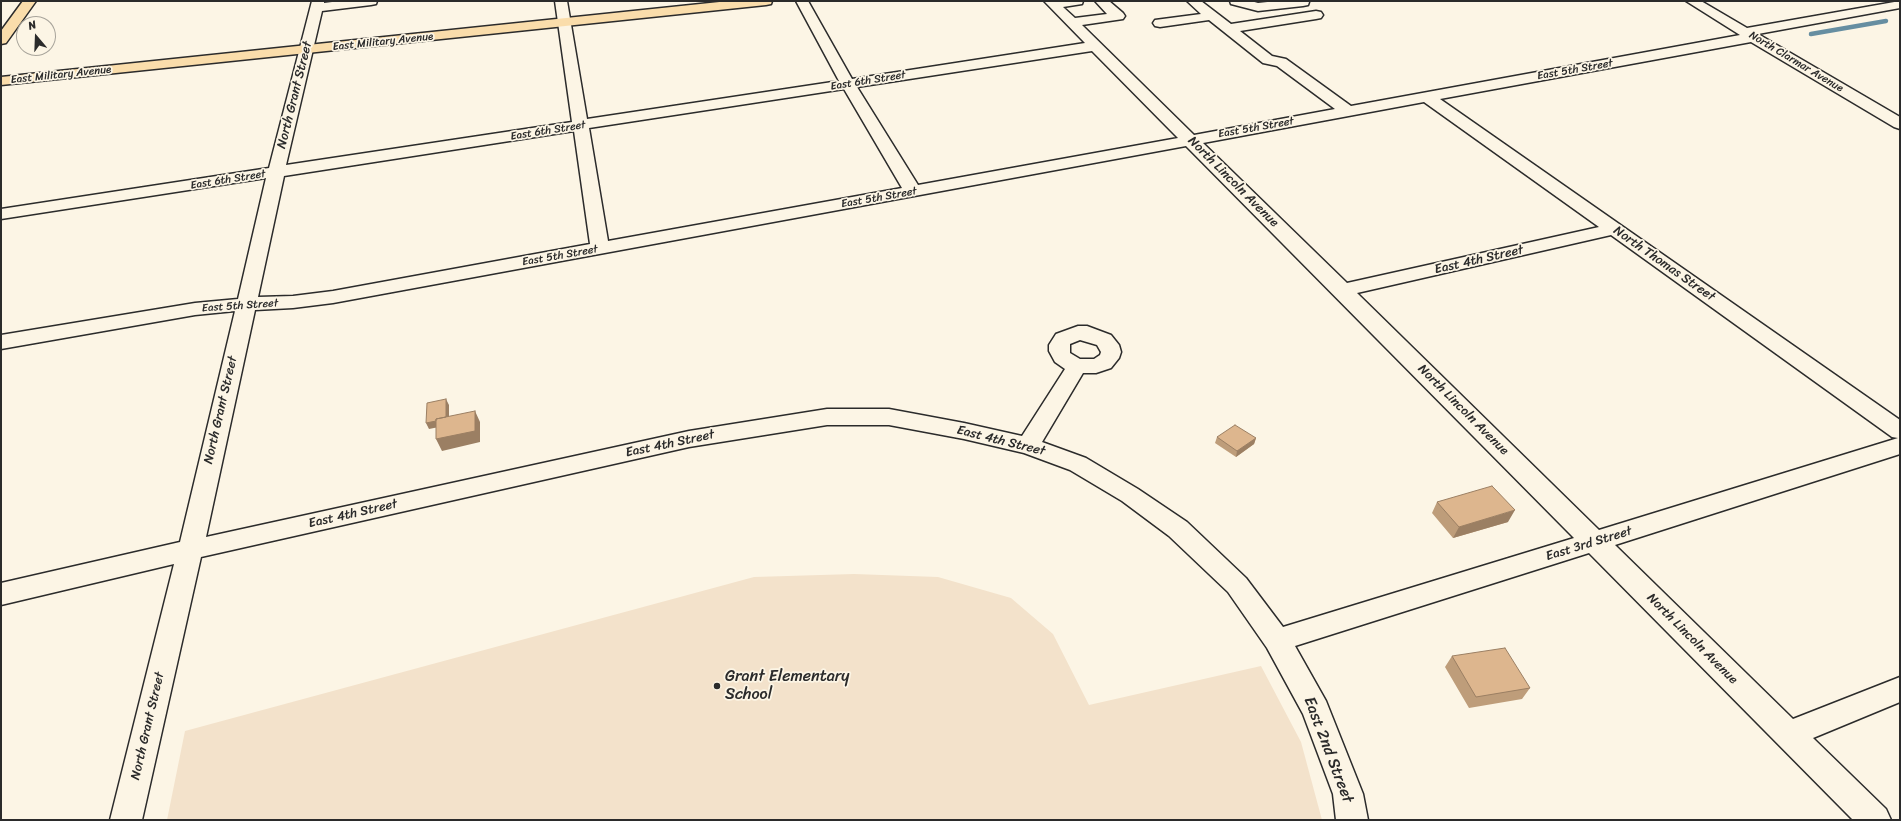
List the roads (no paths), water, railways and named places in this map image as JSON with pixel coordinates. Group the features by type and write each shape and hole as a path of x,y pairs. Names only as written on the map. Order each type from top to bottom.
{"main road":[{"path":"1,40 30,1"},
{"name":"East Military Avenue","path":"1,81 766,1"}],"street":[{"path":"317,4 371,1"},
{"path":"561,1 600,248"},
{"path":"802,1 848,84 913,191"},
{"path":"1051,3 1077,1"},
{"path":"1072,23 1118,16 1101,1"},
{"path":"1193,1 1268,60 1281,62 1348,111"},
{"path":"1236,1 1258,7 1303,2"},
{"name":"North Clarmar Avenue","path":"1692,1 1900,124"},
{"name":"North Lincoln Avenue","path":"1051,3 1343,290 1594,542 1875,820"},
{"name":"North Grant Street","path":"126,820 190,550 245,304 317,4"},
{"name":"East 5th Street","path":"1,342 173,312 245,304 286,303 333,297 1427,97 1750,35 1900,4"},
{"path":"1874,9 1893,18"},
{"path":"1228,29 1316,15"},
{"path":"1160,23 1212,16"},
{"name":"East 6th Street","path":"1,214 276,173 1095,46"},
{"name":"North Thomas Street","path":"1427,97 1900,431"},
{"name":"East 4th Street","path":"1343,290 1615,229"},
{"path":"1028,446 1077,366"},
{"name":"East 4th Street","path":"1,594 190,550 689,439 820,418 889,417 964,431 1028,446 1078,464 1130,495 1178,529 1237,585 1276,640"},
{"name":"East 3rd Street","path":"1276,640 1900,446"},
{"name":"East 2nd Street","path":"1276,640 1316,710 1348,794 1352,820"},
{"path":"1788,734 1900,689"}],"waterway":[{"path":"1811,34 1886,21"}],"place":[{"name":"Grant Elementary School","path":"717,686"}]}
